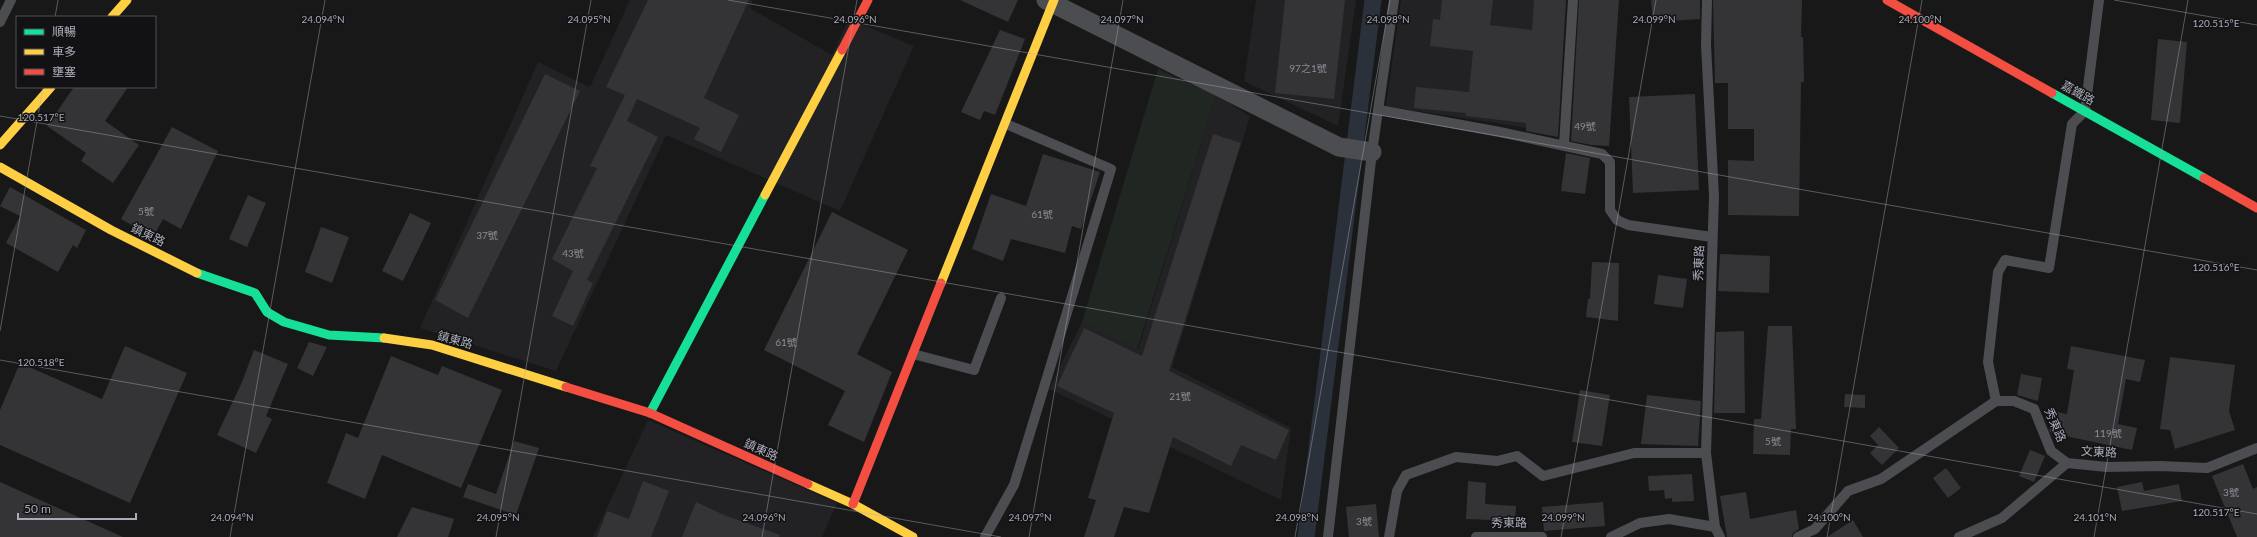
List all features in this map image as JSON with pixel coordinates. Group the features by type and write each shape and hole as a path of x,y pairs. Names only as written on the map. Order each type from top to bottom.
{"street":[{"path":"113,16 127,0"},
{"path":"650,413 868,0"},
{"name":"嘉鐵路","path":"1887,0 2257,208"},
{"path":"853,504 1006,124 1051,1 1339,147 1366,151"},
{"path":"0,145 50,88"},
{"name":"鎮東路","path":"0,167 111,230 198,273 255,293 267,312 284,322 329,335 397,339 432,345 650,413 853,504 913,537"}],"lane":[{"path":"0,22 11,0"},
{"path":"1328,537 1366,151 1379,110 1394,0"},
{"path":"1564,145 1573,0"},
{"name":"秀東路","path":"1707,0 1706,45 1714,196 1706,453 1715,527 1720,537"},
{"path":"1798,537 1815,529 1848,491 1881,479 1996,401 1988,362 1998,272 2005,260 2049,268 2072,124 2085,111 2099,0"},
{"path":"1379,110 1564,145 1602,154 1610,162 1610,210 1617,220 1628,225 1712,237"},
{"path":"985,537 1014,485 1111,169 1006,124"},
{"path":"913,354 974,370 1002,298"},
{"name":"秀東路","path":"1996,401 2014,401 2034,409 2051,451 2067,463"},
{"name":"文東路","path":"1959,537 2002,518 2067,463 2106,467 2160,466 2207,468 2257,448"},
{"path":"1389,537 1397,491 1406,475 1456,457 1497,461 1517,456 1543,476 1634,452 1706,453"},
{"path":"1612,537 1640,523 1669,519 1715,527"},
{"name":"秀東路","path":"1476,537 1542,537"}],"shaded area":[{"path":"630,0 753,0 750,8 832,55 849,19 914,46 840,211 666,135 556,371 420,328 538,62 590,87"},
{"path":"1256,0 1356,0 1338,126 1244,81"},
{"path":"1401,0 1541,0 1527,128 1386,106"},
{"path":"1158,69 1216,95 1137,350 1082,322"},
{"path":"1216,95 1250,116 1172,367 1291,428 1281,500 1049,389 1082,322 1138,350"},
{"path":"648,420 837,503 822,537 593,537"}],"building":[{"path":"648,0 749,0 704,98 739,115 721,152 694,139 700,128 637,99 627,121 658,137 587,280 593,283 573,326 552,316 573,271 552,259 597,168 590,166 625,95 606,87"},
{"path":"960,0 1018,0 1008,22"},
{"path":"1285,0 1345,0 1334,99 1275,93"},
{"path":"1442,0 1493,0 1490,25 1532,30 1534,0 1566,0 1558,137 1526,131 1526,123 1466,116 1466,113 1414,108 1416,87 1469,92 1473,51 1430,46 1433,19 1440,20"},
{"path":"1579,0 1619,0 1609,146 1592,145 1571,141"},
{"path":"1651,0 1700,0 1700,19 1653,22"},
{"path":"1713,0 1802,0 1801,37 1803,37 1804,82 1801,82 1799,216 1728,215 1728,160 1754,161 1754,129 1728,129 1728,83 1715,83"},
{"path":"1000,30 1025,39 995,115 984,111 980,120 961,112"},
{"path":"2158,39 2187,42 2180,123 2151,120"},
{"path":"545,74 580,91 468,318 435,300"},
{"path":"73,88 127,88 105,121 139,145 113,183 81,161 86,153 47,126"},
{"path":"1695,94 1699,190 1633,193 1629,97"},
{"path":"172,127 218,151 181,229 163,219 153,237 121,219"},
{"path":"1213,134 1241,143 1169,371 1289,430 1276,460 1241,445 1231,466 1173,437 1149,513 1124,507 1114,537 1084,537 1096,500 1088,498 1114,413 1057,386 1084,328 1142,356"},
{"path":"1566,153 1590,158 1585,194 1561,191"},
{"path":"1043,154 1100,172 1081,229 1072,226 1065,253 1011,239 1003,261 972,249 991,194 1026,206"},
{"path":"10,187 86,230 77,248 73,245 58,272 6,243 20,216 0,206"},
{"path":"248,195 266,203 247,247 229,239"},
{"path":"832,212 908,250 857,354 892,372 864,442 828,425 845,391 764,350"},
{"path":"410,213 431,223 403,281 382,271"},
{"path":"321,227 349,237 332,283 305,272"},
{"path":"1720,254 1770,256 1769,293 1718,291"},
{"path":"1592,262 1619,263 1618,321 1586,317 1588,299 1590,299"},
{"path":"1658,275 1687,279 1683,308 1654,304"},
{"path":"1768,326 1792,326 1796,429 1791,429 1790,455 1753,454 1754,419 1761,419"},
{"path":"1744,331 1745,413 1714,413 1716,332"},
{"path":"309,342 327,347 313,376 297,368"},
{"path":"125,346 187,373 130,503 0,445 0,410 20,363 102,399"},
{"path":"2071,346 2145,360 2140,382 2126,379 2118,424 2137,428 2132,450 2051,433 2049,430 2053,411 2067,414 2074,370 2067,369"},
{"path":"254,350 288,364 266,416 272,419 256,453 217,435 242,382"},
{"path":"391,356 438,375 442,366 502,390 461,488 382,455 365,499 327,483 346,433 358,438"},
{"path":"2170,357 2235,365 2229,411 2235,430 2175,449 2170,430 2160,429"},
{"path":"2021,374 2042,378 2038,401 2017,395"},
{"path":"1580,390 1610,395 1602,446 1572,442"},
{"path":"1845,394 1865,395 1865,408 1844,407"},
{"path":"1647,395 1701,401 1698,446 1641,444"},
{"path":"1879,427 1899,448 1882,465 1870,453 1878,445 1870,436"},
{"path":"514,441 539,448 516,515 463,497 468,484 496,494"},
{"path":"2030,450 2045,456 2034,482 2019,476"},
{"path":"2243,464 2253,489 2257,487 2257,537 2237,537 2212,476"},
{"path":"1946,468 1961,488 1948,498 1933,478"},
{"path":"1692,474 1694,501 1672,502 1672,498 1665,499 1664,490 1649,491 1648,476"},
{"path":"643,481 669,491 651,537 597,537 607,511 629,519"},
{"path":"1468,481 1486,483 1485,504 1516,506 1515,521 1466,519"},
{"path":"0,482 123,537 0,537"},
{"path":"2142,482 2144,491 2179,484 2182,501 2122,511 2117,487"},
{"path":"1746,492 1750,519 1796,510 1799,529 1793,533 1792,537 1727,537 1720,496"},
{"path":"696,502 724,515 780,535 779,537 682,537"},
{"path":"1603,502 1605,526 1544,531 1542,507"},
{"path":"1376,504 1379,537 1349,537 1346,507"},
{"path":"412,507 454,519 448,537 397,537"},
{"path":"1853,520 1863,537 1827,537"}],"waterway":[{"path":"1306,537 1373,0"}],"traffic: fast":[{"path":"2052,93 2204,178"},
{"path":"650,413 765,195"},
{"path":"197,273 255,293 267,312 284,322 329,335 384,338"}],"traffic: slow":[{"path":"113,16 127,0"},
{"path":"941,283 1054,0"},
{"path":"765,195 842,50"},
{"path":"0,145 50,88"},
{"path":"0,167 111,230 197,273"},
{"path":"384,338 432,345 566,387"},
{"path":"808,484 853,504 913,537"}],"traffic: jam":[{"path":"842,50 868,0"},
{"path":"1887,0 2052,93"},
{"path":"2204,178 2257,208"},
{"path":"853,504 941,283"},
{"path":"566,387 650,413 808,484"}]}
